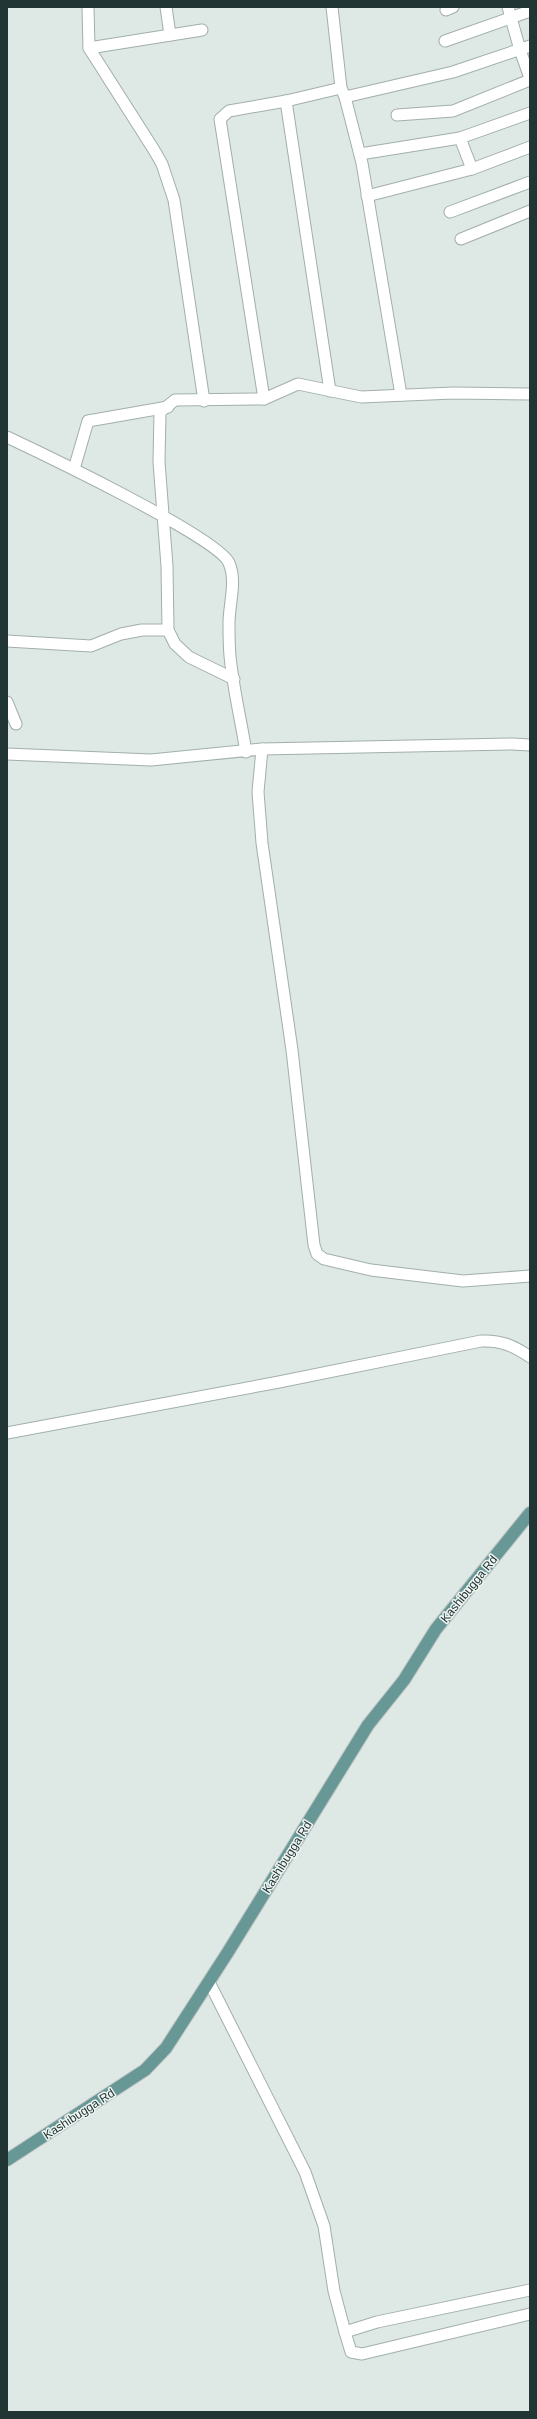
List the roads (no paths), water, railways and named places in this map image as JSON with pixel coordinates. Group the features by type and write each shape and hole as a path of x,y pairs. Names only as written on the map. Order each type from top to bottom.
{"main road":[{"name":"Kashibugga Rd","path":"7,2160 145,2070 166,2048 209,1982 368,1725 404,1680 436,1629 530,1513"}],"street":[{"path":"88,7 89,48 154,150 172,194 204,401"},
{"path":"166,7 170,35"},
{"path":"332,7 343,92 360,154 401,395"},
{"path":"444,41 510,12 530,11"},
{"path":"397,116 453,111 530,79 525,48 510,12"},
{"path":"89,48 202,30"},
{"path":"264,399 220,119 229,111 453,72 525,48"},
{"path":"286,101 330,390"},
{"path":"360,154 460,138 530,113"},
{"path":"460,138 472,169"},
{"path":"366,196 472,169 530,147"},
{"path":"450,212 529,186"},
{"path":"461,239 530,211"},
{"path":"234,679 189,657 175,644 168,630 164,518 159,462 160,412 169,407 175,400 204,401 264,399 298,384 361,397 453,393 530,394"},
{"path":"74,469 88,421 169,407"},
{"path":"7,437 74,469 164,518 222,553 229,562 232,580 229,623 230,650 246,752"},
{"path":"7,644 91,646 121,634 142,630 168,630"},
{"path":"7,702 16,724"},
{"path":"7,754 151,760 246,752 262,749 512,744 530,745"},
{"path":"262,749 258,792 262,843 292,1050 314,1245 317,1254 324,1259 371,1270 456,1280 530,1276"},
{"path":"7,1433 279,1382 481,1341 493,1340 504,1343 530,1357"},
{"path":"209,1982 314,2194 326,2232 334,2291 351,2352 362,2354 530,2314"},
{"path":"345,2332 376,2322 530,2290"}]}
